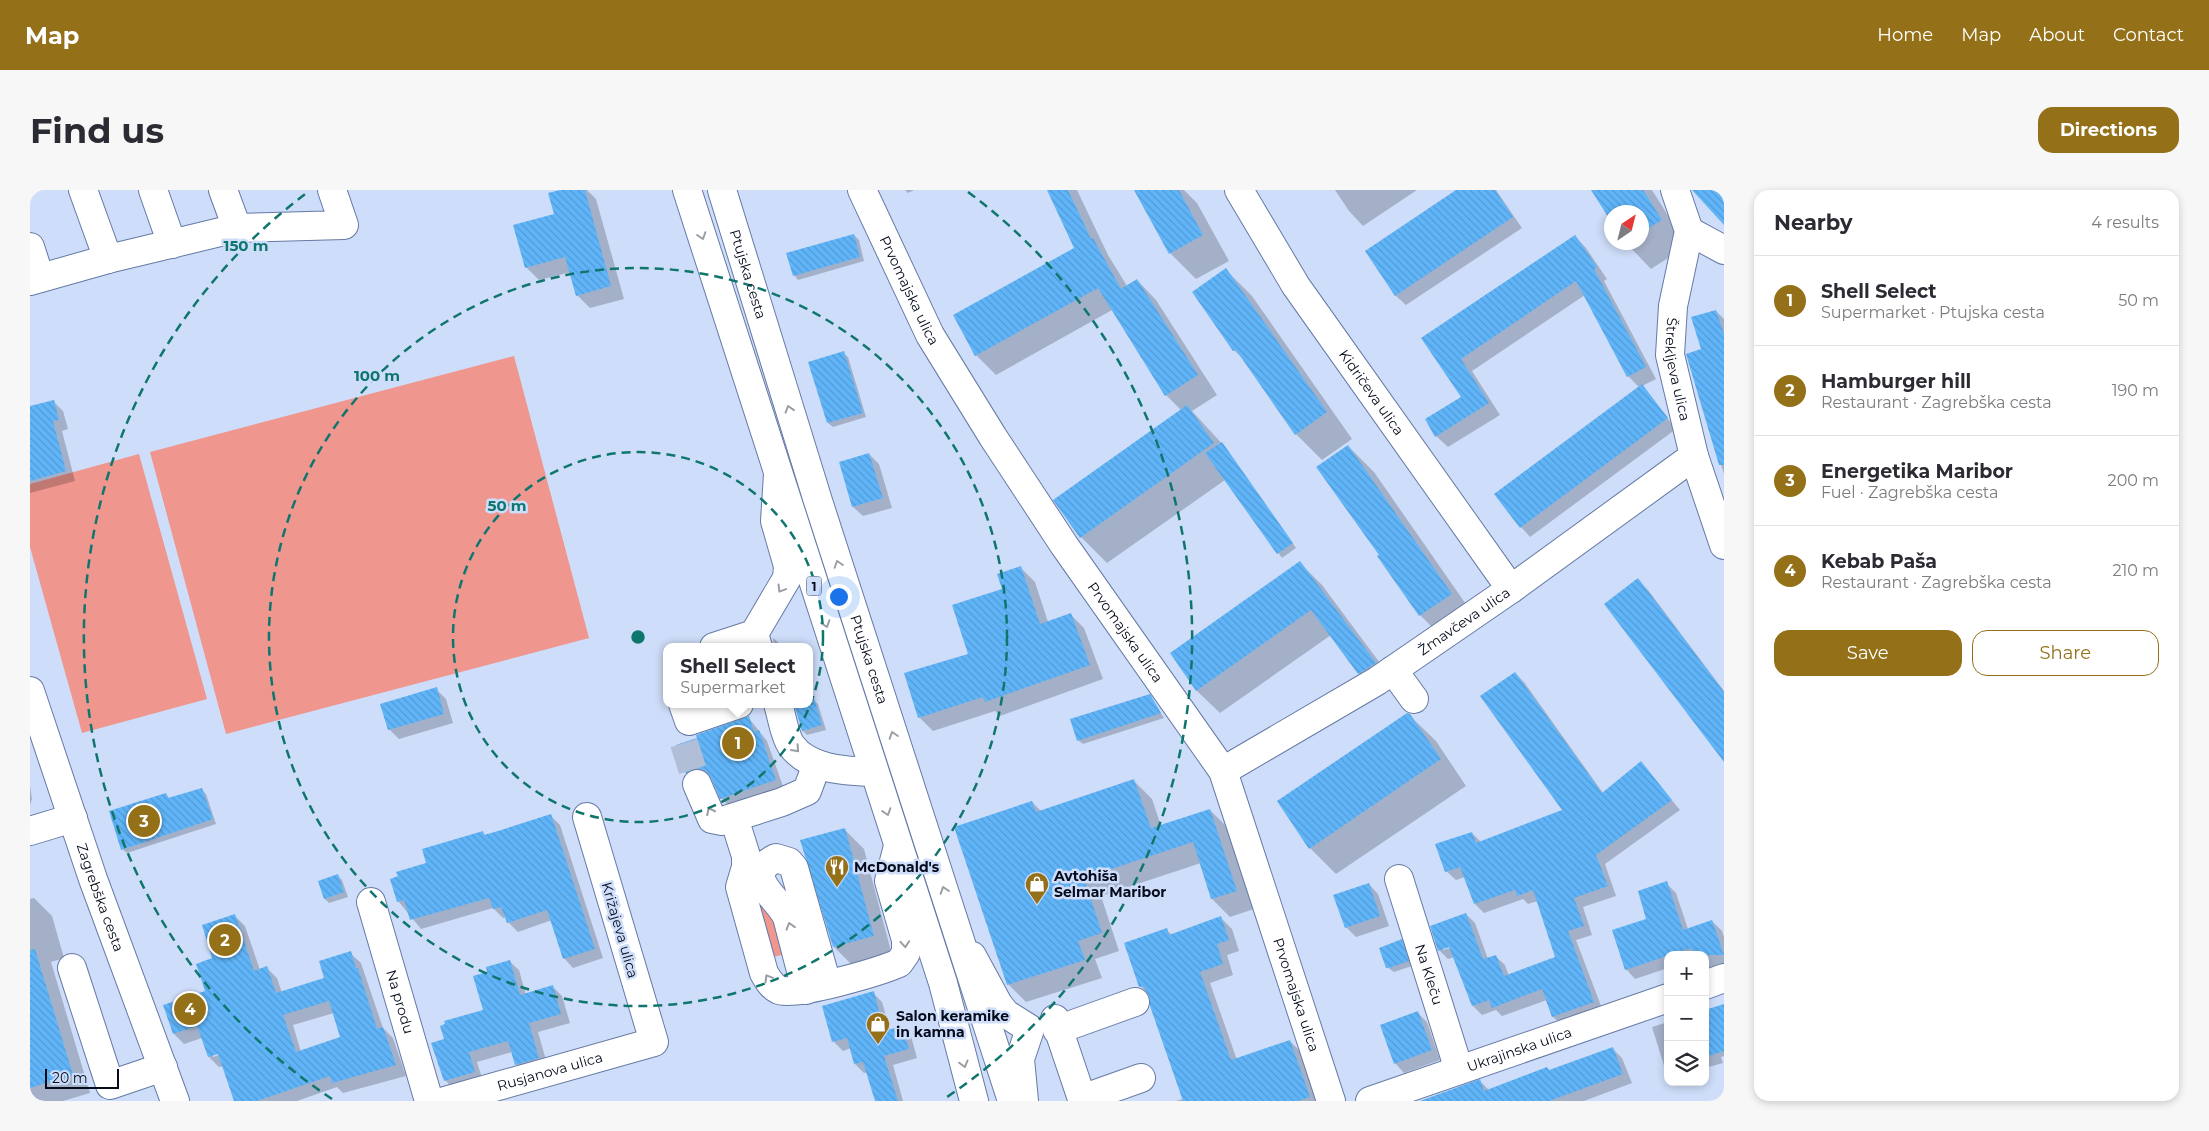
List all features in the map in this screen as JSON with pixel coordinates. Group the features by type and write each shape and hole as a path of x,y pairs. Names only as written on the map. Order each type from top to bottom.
{"street":[{"path":"83,190 108,259"},
{"path":"153,190 172,244"},
{"path":"224,190 237,228"},
{"path":"30,248 35,280 108,259 237,228 344,225 332,190"},
{"name":"1","path":"687,190 943,983 974,1101"},
{"name":"Ptujska cesta","path":"722,190 818,501 1012,1101"},
{"name":"Prvomajska ulica","path":"862,190 930,335 993,437 1069,552 1223,771 1331,1101"},
{"name":"Kidričeva ulica","path":"1240,190 1296,286 1511,589"},
{"path":"1675,190 1689,231 1724,250"},
{"name":"Štrekljeva ulica","path":"1689,231 1673,306 1670,355 1694,456 1724,545"},
{"name":"Žmavčeva ulica","path":"1223,771 1393,670 1511,589 1694,456"},
{"path":"742,643 756,641 788,578 788,566 775,521 778,474"},
{"path":"1393,670 1414,699"},
{"name":"Zagrebška cesta","path":"30,691 73,818 175,1101"},
{"path":"685,723 728,708"},
{"path":"779,708 791,744 807,760 842,771 874,772"},
{"path":"698,784 712,818 722,821 807,791 817,764"},
{"name":"Križajeva ulica","path":"587,817 654,1042"},
{"path":"30,831 73,818"},
{"path":"734,818 746,856 746,866 740,887 764,973 770,983 780,991 817,987 891,967 899,963 906,953 906,940 889,881 898,846"},
{"name":"Na Kleču","path":"1400,879 1459,1070"},
{"name":"Na produ","path":"371,902 429,1101"},
{"path":"954,921 998,1004 1006,1014 1030,1029 1020,1059 1024,1101"},
{"path":"72,968 110,1085 163,1068"},
{"path":"1709,984 1724,978"},
{"name":"Ukrajinska ulica","path":"1370,1101 1664,999"},
{"path":"1135,1002 1056,1024 1082,1099 1141,1078"},
{"name":"Rusjanova ulica","path":"445,1101 654,1042"}],"shaded area":[{"path":"514,356 589,638 226,734 150,452"},
{"path":"139,454 207,699 82,733 30,547 30,484"},
{"path":"752,895 770,910 786,954 769,958"}],"building":[{"path":"560,190 585,190 611,286 576,296 565,257 525,268 513,225 554,214 548,193"},
{"path":"1047,190 1068,190 1091,239 1093,238 1121,289 1137,279 1198,375 1165,396 1098,288 975,356 953,315 1074,248"},
{"path":"1134,190 1179,190 1203,235 1169,254"},
{"path":"1456,190 1495,190 1513,217 1395,296 1365,251"},
{"path":"1591,190 1643,190 1662,220 1649,228 1649,205 1604,205 1604,210"},
{"path":"1692,190 1724,190 1724,225"},
{"path":"854,234 860,257 793,276 786,253"},
{"path":"1575,235 1597,267 1594,269 1646,367 1627,377 1576,281 1461,359 1489,403 1435,437 1425,419 1461,397 1421,338"},
{"path":"1226,268 1327,412 1295,435 1236,350 1233,351 1192,292"},
{"path":"1716,310 1724,334 1724,465 1719,465 1686,354 1701,349 1691,317"},
{"path":"844,351 863,413 827,423 808,362"},
{"path":"1642,384 1668,418 1520,528 1494,494"},
{"path":"54,400 59,420 53,421 66,471 30,481 30,406"},
{"path":"1187,405 1214,443 1080,538 1053,500"},
{"path":"1222,442 1293,543 1277,554 1205,453"},
{"path":"1348,445 1452,594 1419,616 1377,556 1379,555 1316,467"},
{"path":"869,453 883,498 852,507 839,462"},
{"path":"1300,561 1376,663 1358,674 1311,610 1196,691 1170,653"},
{"path":"1021,566 1040,624 1071,613 1090,665 985,702 983,697 918,718 904,673 968,654 952,605 1002,589 997,574"},
{"path":"1638,578 1724,692 1724,762 1604,604"},
{"path":"1515,672 1602,793 1641,761 1672,800 1596,855 1608,886 1574,898 1584,926 1568,931 1594,1002 1552,1017 1542,989 1492,1008 1489,1000 1472,1006 1449,947 1438,951 1430,926 1466,913 1483,959 1496,955 1504,976 1555,957 1533,890 1517,896 1515,890 1474,904 1460,867 1445,872 1435,844 1472,832 1476,843 1562,810 1480,696"},
{"path":"437,687 444,714 388,730 380,704"},
{"path":"1150,694 1161,713 1077,741 1070,719"},
{"path":"813,698 822,725 802,731 795,708 813,708"},
{"path":"1407,713 1410,714 1441,759 1309,849 1277,801"},
{"path":"749,716 754,732 759,730 776,780 720,799 706,771 698,768 686,774 676,745 697,738 696,735"},
{"name":"Avtohiša Selmar Maribor","path":"1134,779 1151,828 1210,809 1237,891 1211,899 1193,842 1084,878 1102,933 1078,941 1085,960 1007,985 954,827 1032,801 1036,812"},
{"path":"202,788 213,819 121,850 109,811 166,793 168,798"},
{"path":"551,814 595,949 563,959 547,910 507,923 501,907 493,909 489,898 410,920 404,900 397,902 390,879 398,876 396,872 426,863 422,849 483,831 484,835"},
{"name":"McDonald's","path":"845,828 874,936 833,947 800,840"},
{"path":"338,874 344,892 324,899 318,881"},
{"path":"1667,881 1683,930 1712,920 1724,955 1709,955 1709,951 1692,951 1691,948 1682,951 1664,951 1664,957 1625,970 1612,930 1646,919 1638,891"},
{"path":"1369,883 1380,916 1345,928 1333,895"},
{"path":"235,914 254,971 267,966 276,993 324,978 319,961 351,951 377,1029 383,1027 396,1065 332,1083 330,1076 257,1101 234,1101 218,1054 208,1057 197,1026 173,1034 163,1005 205,991 196,964 212,958 202,925","holes":["329,1001 340,1037 296,1052 283,1015"]},
{"path":"1221,916 1229,940 1217,944 1223,964 1200,972 1231,1060 1290,1040 1310,1097 1298,1101 1183,1101 1150,1006 1149,996 1143,986 1139,987 1124,943 1167,928 1169,935"},
{"path":"1402,939 1409,961 1386,968 1379,948"},
{"path":"35,949 73,1075 30,1088 30,950"},
{"path":"510,960 520,995 553,985 561,1014 529,1023 539,1058 515,1065 508,1041 469,1052 475,1072 444,1081 431,1043 444,1039 440,1026 445,1024 444,1021 483,1010 473,976 487,972 486,967"},
{"path":"874,991 884,1031 902,1026 909,1049 884,1056 898,1101 875,1101 863,1062 854,1064 847,1038 832,1042 822,1006"},
{"path":"1724,1004 1724,1051 1709,1056 1709,1041 1709,1009"},
{"path":"1418,1011 1432,1050 1394,1064 1380,1025"},
{"path":"1613,1047 1623,1074 1549,1101 1420,1101 1480,1079 1484,1091 1547,1067 1549,1070"}],"tunnel":[{"path":"684,743 697,784"}],"place":[{"name":"Shell Select","path":"738,743"},
{"name":"Energetika Maribor","path":"144,821"},
{"name":"McDonald's","path":"837,888"},
{"name":"Avtohiša Selmar Maribor","path":"1037,905"},
{"name":"Hamburger hill","path":"225,940"},
{"name":"Kebab Paša","path":"190,1009"},
{"name":"Salon keramike in kamna","path":"878,1045"}]}
